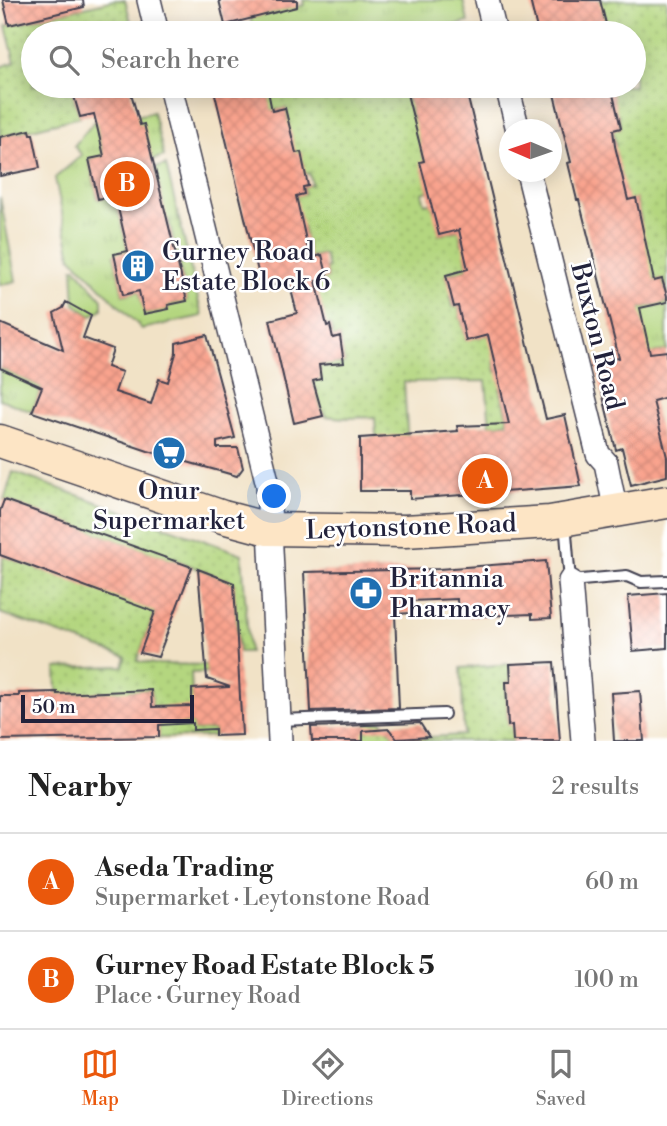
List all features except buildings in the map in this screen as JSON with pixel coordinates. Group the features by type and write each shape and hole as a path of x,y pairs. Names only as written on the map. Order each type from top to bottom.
{"street":[{"path":"149,0 154,21"},
{"path":"487,0 492,21"},
{"path":"173,98 266,477 280,730"},
{"path":"510,98 515,119"},
{"name":"Buxton Road","path":"530,182 598,454 606,463 616,512"},
{"name":"Leytonstone Road","path":"0,441 223,517 268,529 405,531 565,520 667,502"},
{"path":"570,581 583,741"}],"lane":[{"path":"565,520 570,581 627,576 641,582 667,581"},
{"path":"280,730 444,714"}],"green space":[{"path":"114,0 125,0 131,21 27,21"},
{"path":"303,0 463,0 468,21 251,21 250,18 304,5"},
{"path":"576,0 667,0 667,297 662,279 628,287 641,220 636,199 608,204 588,153 616,146 613,130 621,127 618,114 589,120 605,98 646,98 646,21 605,21 602,8 586,11"},
{"path":"21,22 21,98 74,98 80,117 0,137 0,67 15,62 6,26"},
{"path":"269,98 406,98 407,101 431,98 410,109 413,119 441,113 420,145 423,156 450,149 438,188 422,193 425,204 461,196 439,235 468,228 469,234 460,237 462,245 477,256 466,259 468,269 446,274 448,282 485,288 450,296 453,307 458,306 466,340 500,332 506,358 494,362 496,372 506,369 500,389 508,422 490,426 486,381 404,382 408,446 377,452 375,417 345,418 325,416 325,413 322,413 313,381 321,378 319,365 344,363 340,337 333,338 330,325 301,332 296,286 328,278 325,269 328,268 324,254 290,262 283,256 308,249 303,227 282,199 304,194 303,187 312,184 309,173 300,176 301,153 285,156 280,122 288,120 286,108 250,116"},
{"path":"102,112 115,121 153,112 164,156 152,160 123,125 98,132 104,156 89,159 98,199 115,195 128,251 114,255 123,295 139,291 145,314 187,301 179,264 189,262 202,316 142,329 71,257 55,178 82,155 74,146"},
{"path":"166,165 187,252 176,254 169,220 148,225 163,204 155,168"},
{"path":"0,197 16,281 0,285"},
{"path":"73,268 76,268 102,299 102,309 91,316 75,304"},
{"path":"667,302 667,351 656,352 642,359 644,333 634,310"},
{"path":"0,368 42,387 32,412 0,399"},
{"path":"13,472 242,554 249,652 239,652 233,583 176,560 175,557 173,561 4,500"},
{"path":"3,556 47,572 163,589 137,661 211,665 212,672 191,673 192,694 213,694 183,724 193,723 194,730 215,729 215,736 159,738 158,708 152,707 151,690 130,691 130,710 119,692 97,692 97,711 85,693 63,694 58,712 56,668 123,666 126,657 0,613"},
{"path":"510,664 511,675 531,681 506,682 508,725 512,725 513,741 363,741 357,731 366,730 366,722 381,721 397,739 464,735 461,668"}],"place":[{"name":"Gurney Road Estate Block 5","path":"127,184"},
{"name":"Gurney Road Estate Block 6","path":"138,266"},
{"name":"Onur Supermarket","path":"169,453"},
{"name":"Aseda Trading","path":"485,481"},
{"name":"Britannia Pharmacy","path":"366,593"}]}
